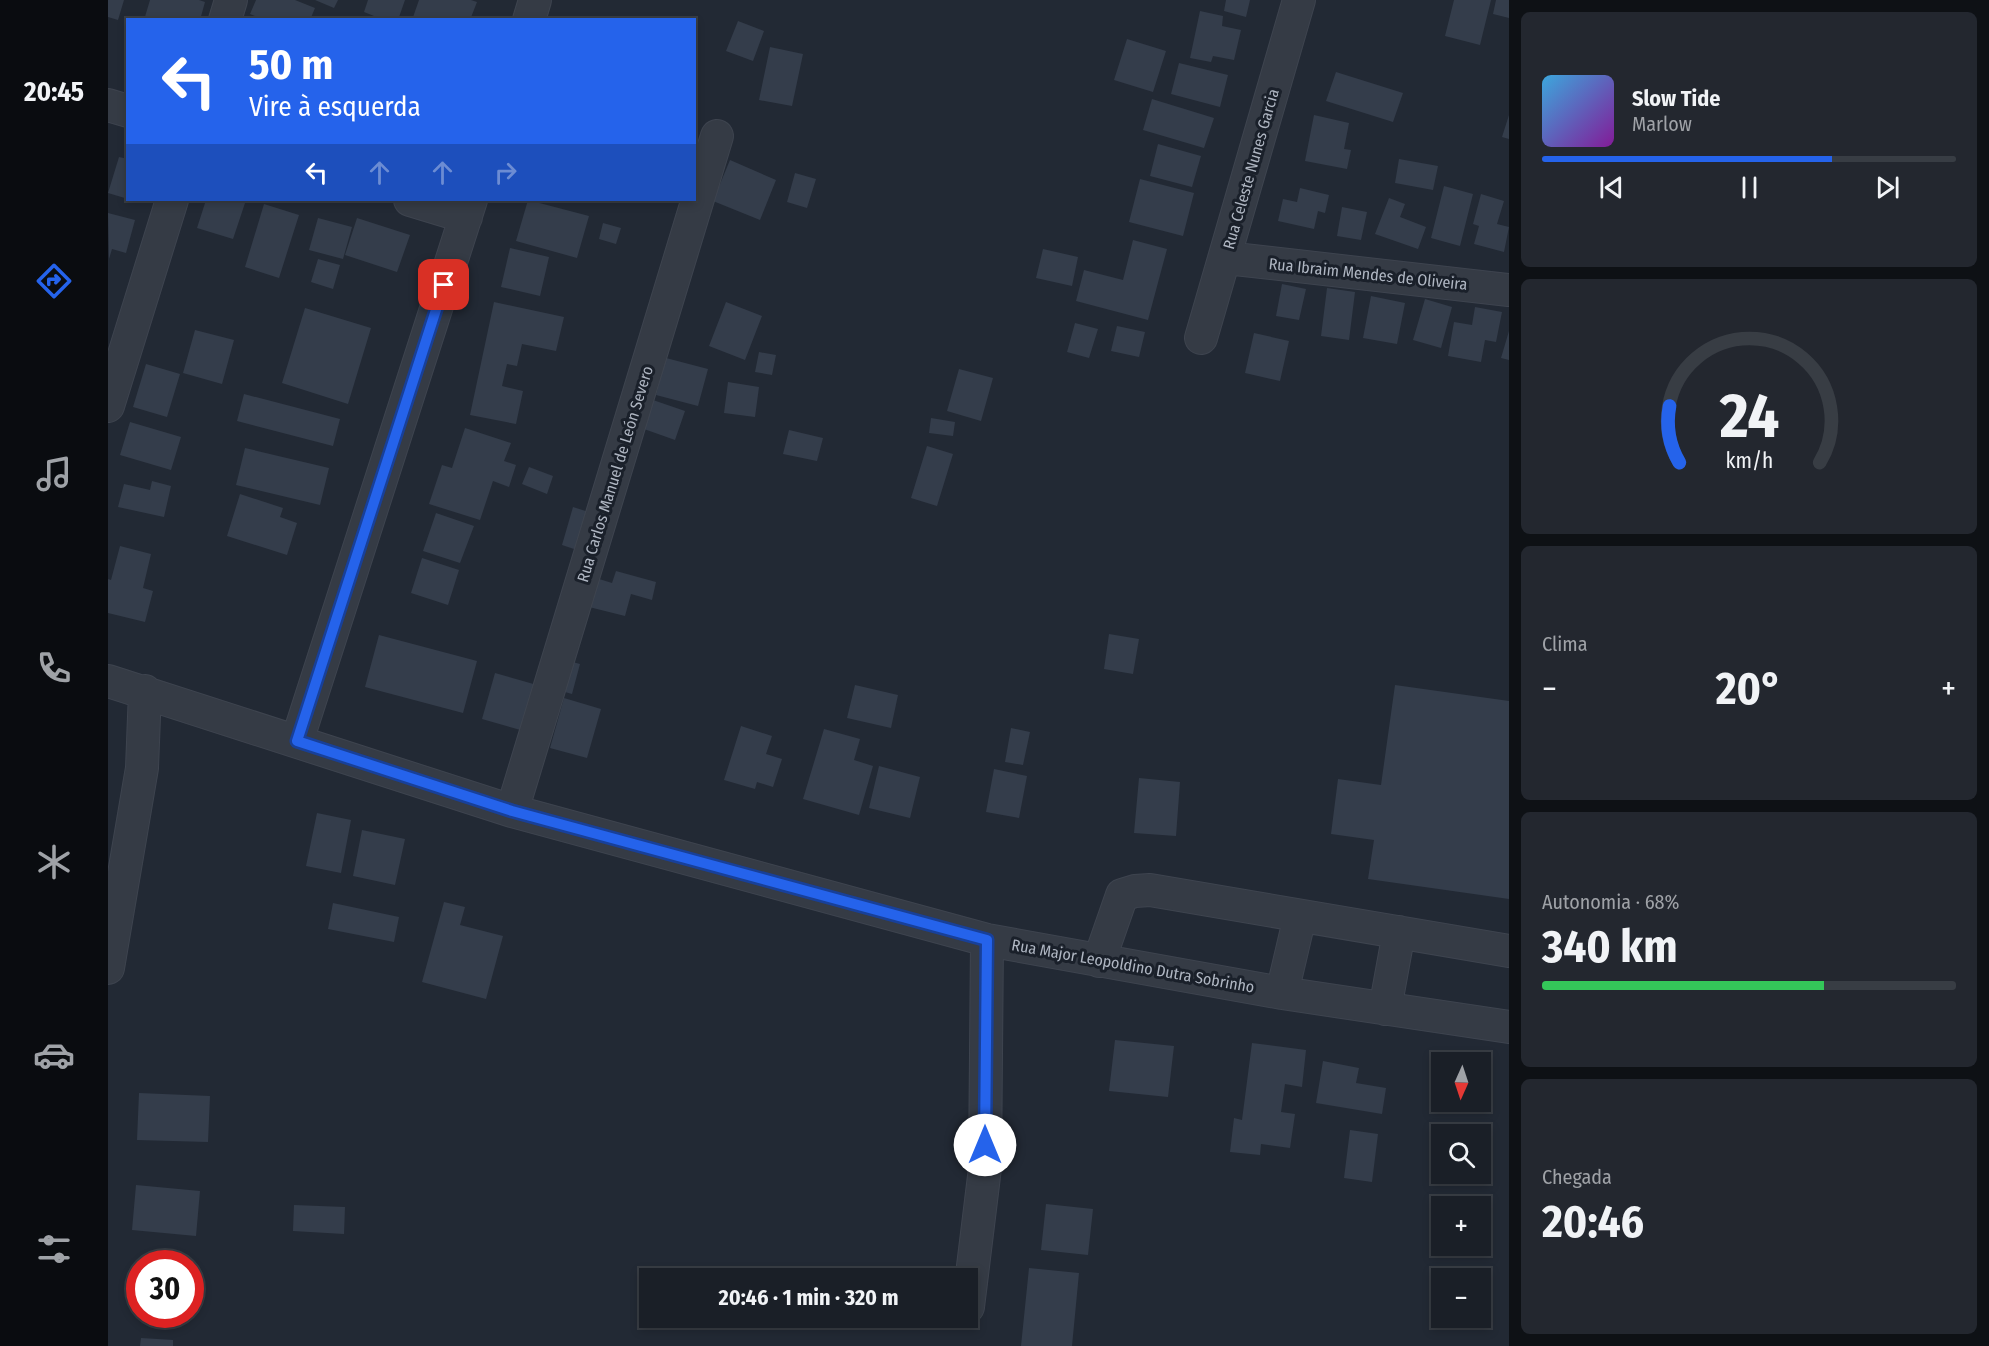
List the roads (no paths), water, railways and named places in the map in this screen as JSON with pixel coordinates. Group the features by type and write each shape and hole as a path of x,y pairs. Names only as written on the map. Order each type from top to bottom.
{"street":[{"path":"226,18 231,0"},
{"path":"530,18 535,0"},
{"name":"Rua Celeste Nunes Garcia","path":"1201,338 1299,0"},
{"path":"108,105 126,110"},
{"name":"Rua Carlos Manuel de León Severo","path":"512,811 717,136"},
{"path":"108,406 172,201"},
{"path":"297,741 469,208 417,201"},
{"name":"Rua Ibraim Mendes de Oliveira","path":"1226,258 1509,290"},
{"name":"Rua Major Leopoldino Dutra Sobrinho","path":"108,681 512,811 987,940 1099,962 1282,993 1509,1027"},
{"path":"108,968 142,768 145,692"},
{"path":"1099,962 1122,895 1150,890 1509,951"},
{"path":"1282,993 1300,916"},
{"path":"1385,1009 1399,932"},
{"path":"973,1268 985,1168 987,940"}]}
